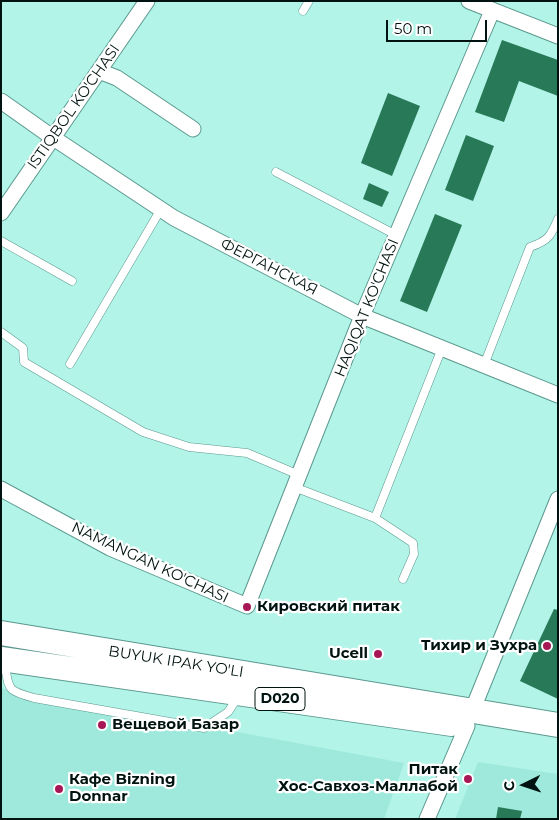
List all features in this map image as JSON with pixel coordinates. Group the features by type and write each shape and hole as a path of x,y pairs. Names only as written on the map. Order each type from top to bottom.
{"main road":[{"name":"BUYUK IPAK YO'LI","path":"1,633 470,718 558,740"},
{"name":"BUYUK IPAK YO'LI","path":"2,659 241,693 470,718 558,724"}],"street":[{"name":"ISTIQBOL KO'CHASI","path":"1,212 147,1"},
{"path":"469,1 558,36"},
{"name":"HAQIQAT KO'CHASI","path":"247,606 362,316 492,11"},
{"path":"98,71 117,78 193,129"},
{"name":"ФЕРГАНСКАЯ","path":"1,101 52,138 174,218 362,316 558,395"},
{"name":"NAMANGAN KO'CHASI","path":"1,489 110,548 247,606"},
{"path":"427,819 470,718 558,499"}],"lane":[{"path":"303,11 309,1"},
{"path":"276,172 396,235"},
{"path":"70,364 160,209"},
{"path":"484,365 530,247 544,242 558,219"},
{"path":"1,242 72,281"},
{"path":"1,332 24,348 24,362 143,432 189,447 247,453 297,481 375,518 413,542 414,554 403,579"},
{"path":"375,518 442,348"},
{"path":"2,659 9,686 15,693 204,728 228,712 241,693"}],"shaded area":[{"name":"Вещевой Базар","path":"1,688 404,763 384,819 1,819"},
{"path":"478,762 558,774 558,819 455,819"}],"building":[{"path":"502,40 558,60 558,96 519,81 504,122 475,112"},
{"path":"388,93 420,106 392,176 361,163"},
{"path":"466,135 494,146 473,201 445,190"},
{"path":"369,183 389,192 382,207 363,199"},
{"path":"435,214 462,225 427,312 400,301"},
{"name":"Тихир и Зухра","path":"554,609 558,610 558,699 520,681"},
{"path":"498,807 522,811 520,819 496,819"}],"place":[{"name":"Кировский питак","path":"247,607"},
{"name":"Тихир и Зухра","path":"547,646"},
{"name":"Ucell","path":"378,654"},
{"name":"Вещевой Базар","path":"102,725"},
{"name":"Питак Хос-Савхоз-Маллабой","path":"468,779"},
{"name":"Кафе Bizning Donnar","path":"59,789"}]}
